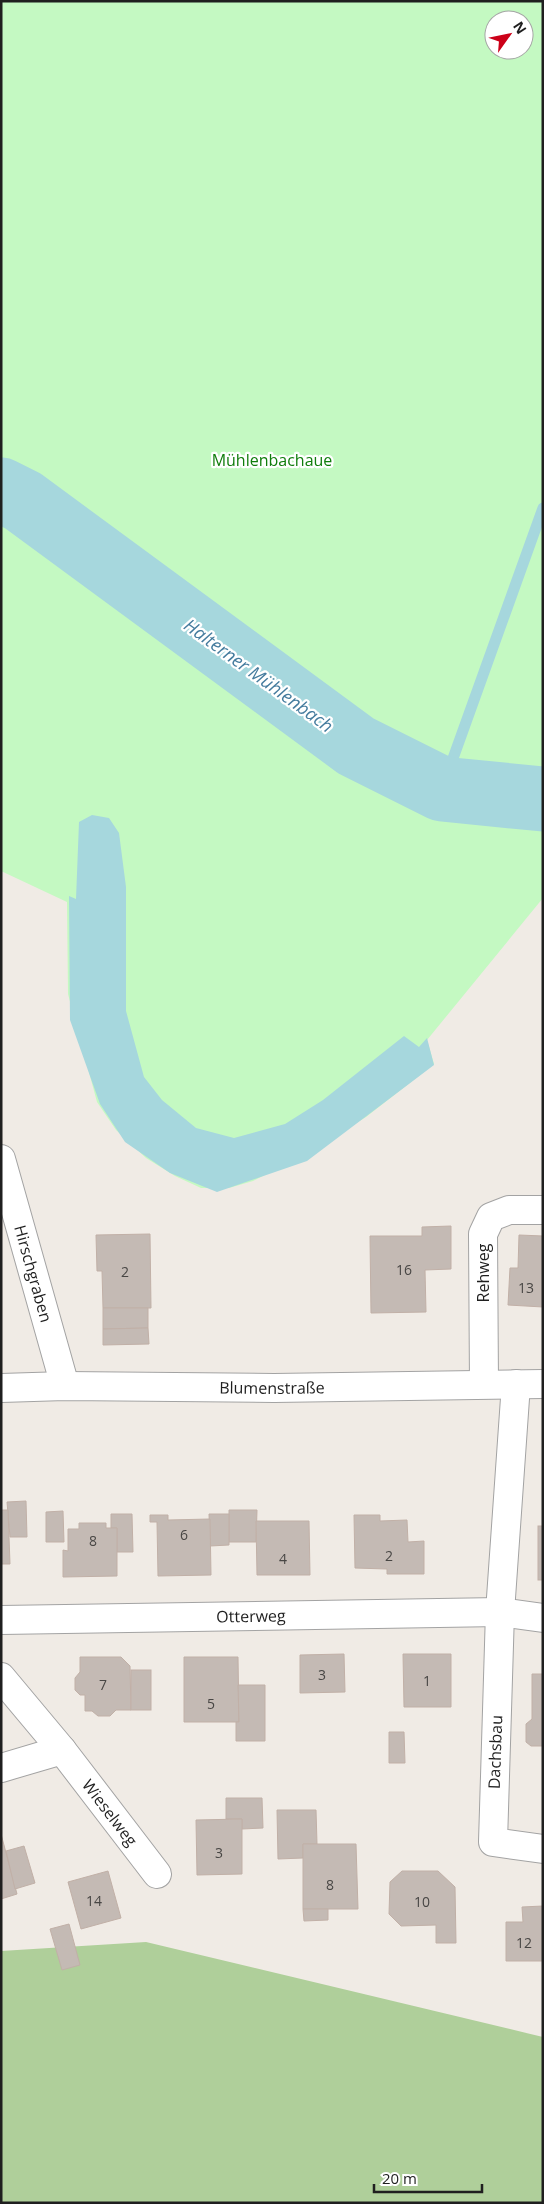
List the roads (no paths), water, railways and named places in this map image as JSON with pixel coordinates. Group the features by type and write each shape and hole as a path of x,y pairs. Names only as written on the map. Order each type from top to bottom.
{"street":[{"name":"Hirschgraben","path":"1,1159 65,1386"},
{"name":"Rehweg","path":"484,1384 483,1234 491,1217 509,1210 543,1210"},
{"name":"Dachsbau","path":"516,1384 500,1612 493,1842 543,1849"},
{"name":"Blumenstraße","path":"1,1388 65,1386 274,1388 543,1384"},
{"path":"500,1612 543,1618"},
{"name":"Otterweg","path":"1,1620 500,1612"},
{"name":"Wieselweg","path":"1,1676 62,1750 157,1874"},
{"path":"1,1768 62,1750"}],"water":[{"path":"92,815 109,818 119,833 126,887 126,1011 144,1077 162,1100 196,1128 234,1138 285,1124 323,1100 404,1036 419,1047 427,1038 434,1065 307,1161 217,1192 170,1173 125,1142 100,1104 70,1020 69,896 76,899 79,822"}],"waterway":[{"name":"Halterner Mühlenbach","path":"1,490 23,501 356,746 442,789 543,799"},
{"path":"442,789 543,508"}],"park label":[{"name":"Mühlenbachaue","path":"272,460"}]}
